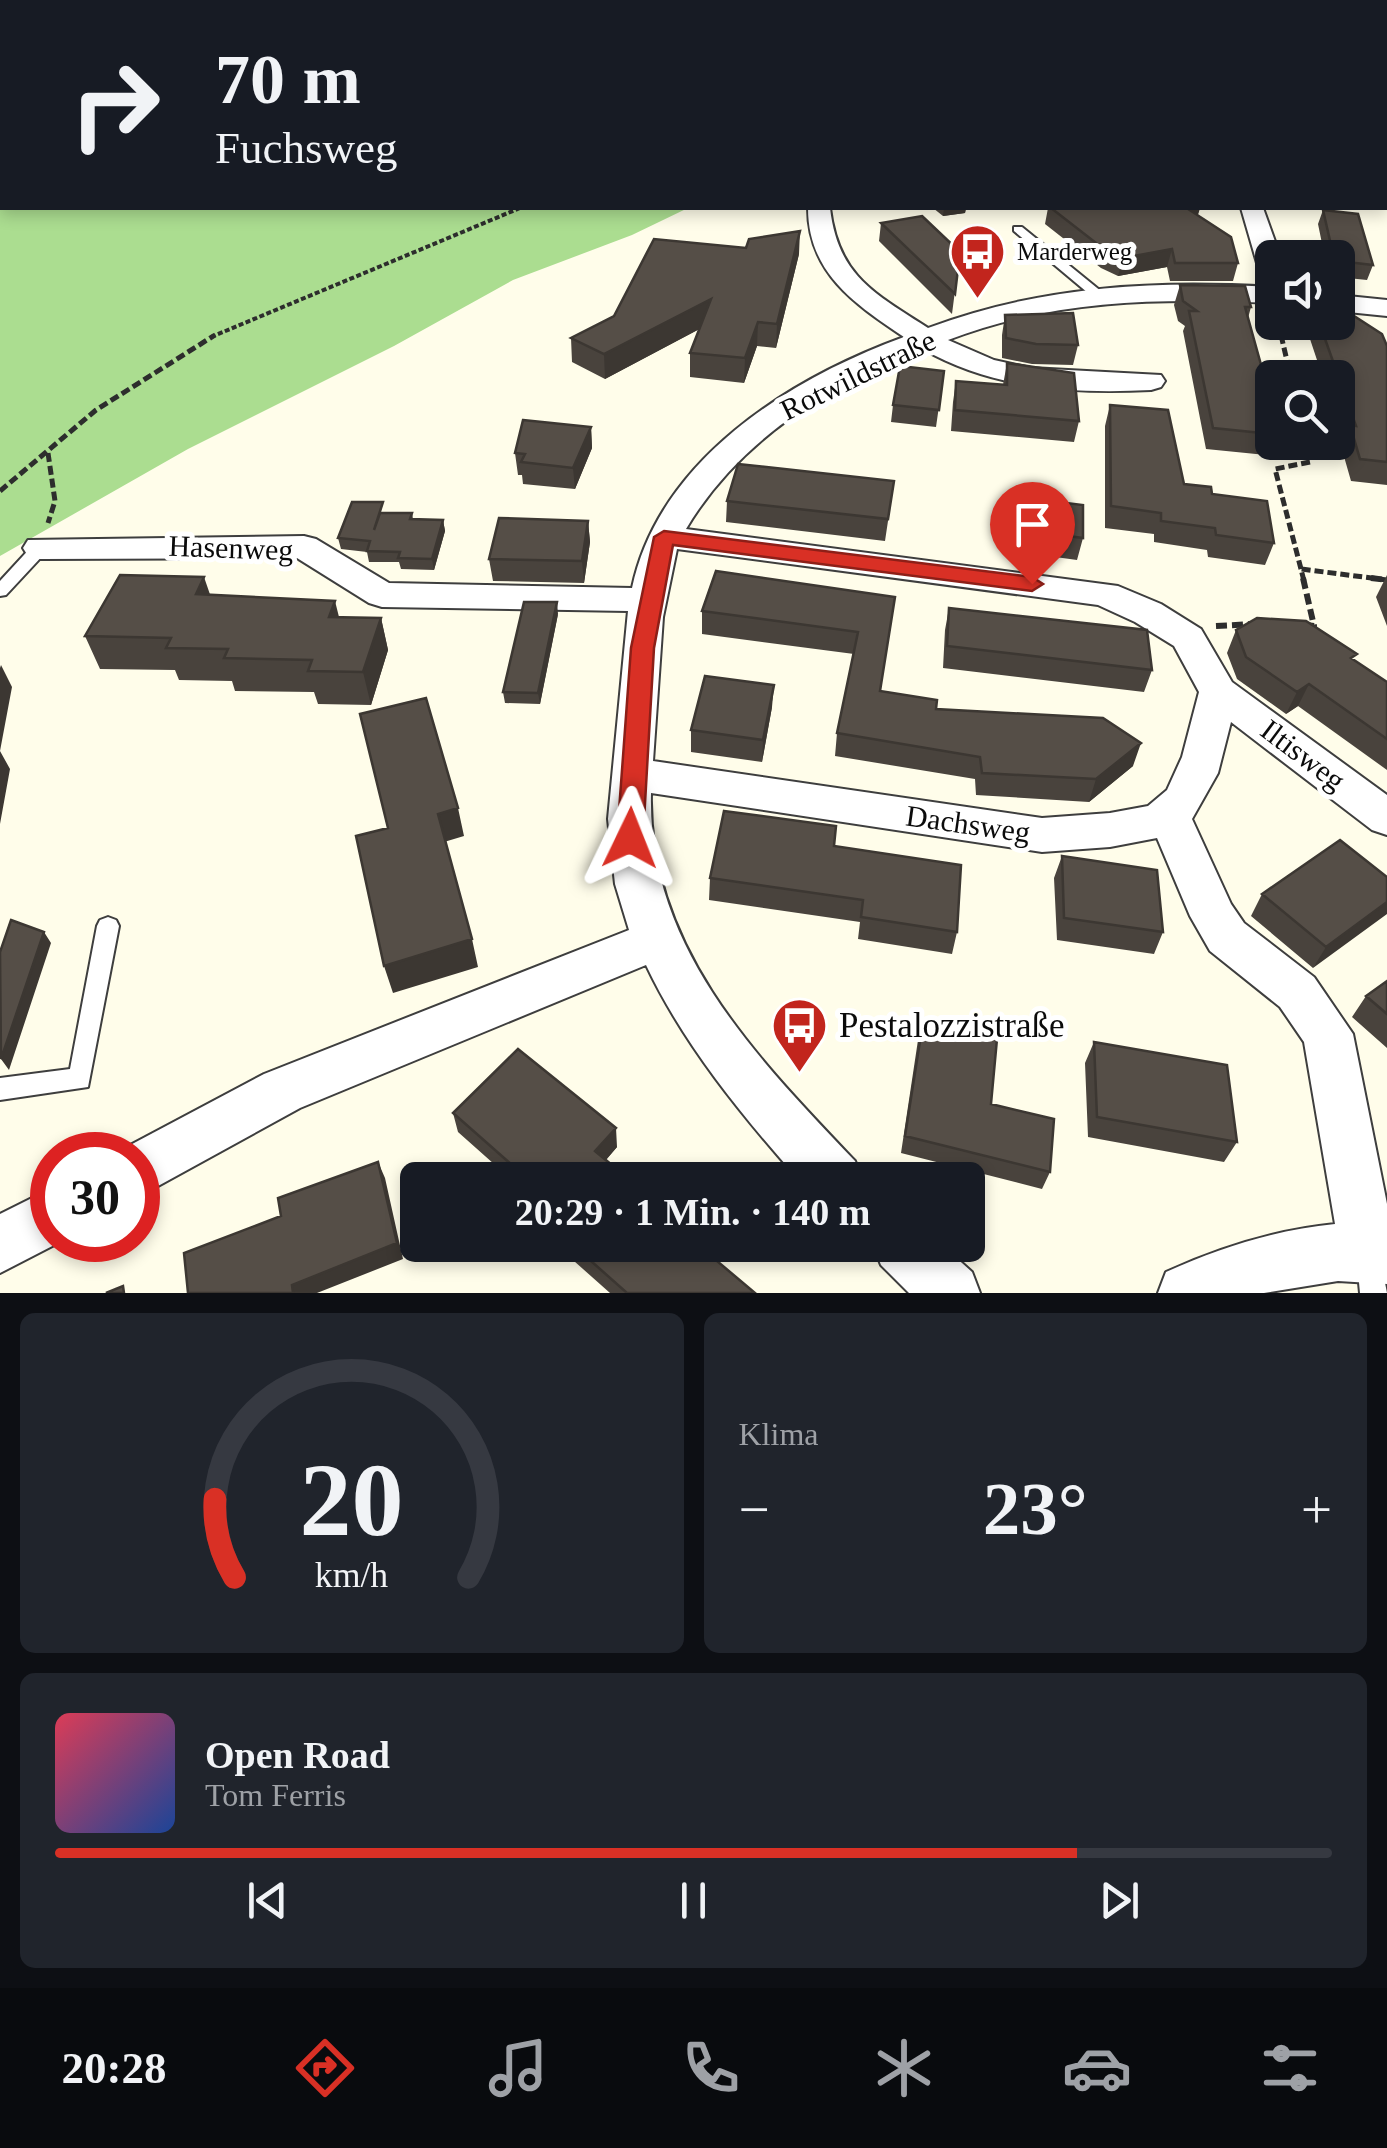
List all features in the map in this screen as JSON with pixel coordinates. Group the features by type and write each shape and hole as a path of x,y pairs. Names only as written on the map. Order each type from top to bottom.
{"street":[{"path":"819,210 819,237 832,268 872,304 927,340 964,359 1005,371 1075,381 1151,381"},
{"path":"1253,210 1264,240"},
{"name":"Rotwildstraße","path":"819,1162 757,1095 682,988 643,896 630,838 632,774 649,600 664,537 696,484 736,442 790,403 927,340 999,313 1098,296 1184,292 1255,294"},
{"path":"1355,304 1387,308"},
{"path":"664,537 1106,594 1148,613 1188,638 1218,692 1190,789 1169,816 1213,916 1227,937 1297,992 1328,1034 1376,1266 1277,1261 1214,1278 1187,1293"},
{"name":"Hasenweg","path":"40,548 304,547 382,595 649,600"},
{"name":"Iltisweg","path":"1218,692 1387,818"},
{"name":"Dachsweg","path":"632,774 1042,836 1109,830 1169,816"},
{"path":"160,1158 282,1091 658,939"},
{"path":"0,1245 30,1228"},
{"path":"918,1262 950,1293"}],"lane":[{"path":"1018,229 1098,296"},
{"path":"0,591 40,548"},
{"path":"0,1089 80,1079 108,926"}],"path":[{"path":"0,491 96,410 220,332 515,210"},
{"path":"40,548 56,501 48,452"},
{"path":"1296,625 1314,626 1275,470 1310,460"},
{"path":"1301,569 1387,580"},
{"path":"1188,638 1223,624 1259,624"}],"green space":[{"path":"0,210 684,210 632,235 513,280 394,346 188,449 0,556"}],"building":[{"path":"1054,210 1190,210 1231,237 1238,263 1175,263 1172,249 1123,258 1105,250"},
{"path":"1323,210 1358,214 1373,265 1355,263 1355,240 1330,240"},
{"path":"922,216 960,252 955,294 881,223"},
{"path":"800,231 777,324 758,322 745,358 690,353 711,299 604,354 571,338 614,316 654,239 746,248 749,239"},
{"path":"1180,285 1245,286 1251,307 1245,307 1260,360 1255,360 1255,432 1213,428 1189,311 1197,311 1183,301"},
{"path":"1073,313 1078,345 1036,344 1006,338 1005,315"},
{"path":"1355,317 1382,334 1387,346 1387,462 1360,459 1355,442 1355,360 1333,360 1325,340 1355,340"},
{"path":"1007,363 1074,373 1079,421 955,410 956,381 1007,385"},
{"path":"900,366 944,371 939,410 893,405"},
{"path":"1110,405 1168,410 1184,484 1211,487 1212,494 1267,501 1274,543 1216,535 1215,528 1161,521 1161,513 1111,506"},
{"path":"523,420 591,427 573,468 521,462 525,454 515,453"},
{"path":"738,464 894,481 888,519 727,501"},
{"path":"1026,498 1083,505 1083,538 1024,530"},
{"path":"352,502 383,502 374,530 380,513 412,513 410,519 443,520 432,559 398,558 400,552 367,551 370,541 338,538"},
{"path":"499,518 588,521 582,561 489,559"},
{"path":"716,571 895,597 880,691 937,700 936,709 1103,718 1141,743 1096,779 982,773 980,757 837,733 858,632 702,611"},
{"path":"120,575 204,577 196,594 335,601 329,617 381,618 363,672 308,671 312,660 224,658 228,649 166,648 171,638 85,636"},
{"path":"524,602 557,602 538,693 503,692"},
{"path":"949,608 1147,630 1152,670 947,646"},
{"path":"1257,618 1306,621 1357,654 1351,658 1387,682 1387,739 1309,684 1297,692 1246,657 1236,630"},
{"path":"705,676 774,685 763,740 691,730"},
{"path":"426,698 458,808 438,814 472,939 384,966 356,836 388,828 360,714"},
{"path":"724,811 836,826 834,846 961,865 957,932 861,917 863,900 710,878"},
{"path":"1340,840 1387,877 1387,902 1326,947 1262,894"},
{"path":"1062,856 1157,870 1163,932 1064,918"},
{"path":"11,920 44,932 1,1059 0,952"},
{"path":"1387,981 1387,1014 1366,996"},
{"path":"923,1022 997,1039 991,1104 1054,1119 1050,1172 905,1136"},
{"path":"1094,1042 1227,1065 1237,1142 1097,1117"},
{"path":"518,1049 616,1128 595,1151 608,1162 509,1162 453,1113"},
{"path":"378,1162 397,1243 292,1285 293,1293 188,1293 184,1253 281,1216 278,1198"},
{"path":"592,1262 718,1262 755,1293 627,1293"},
{"path":"123,1286 124,1293 106,1293"}],"place":[{"name":"Marderweg","path":"978,300"},
{"name":"Pestalozzistraße","path":"800,1074"}],"route":[{"path":"630,838 642,648 664,537 1032,584"}]}
